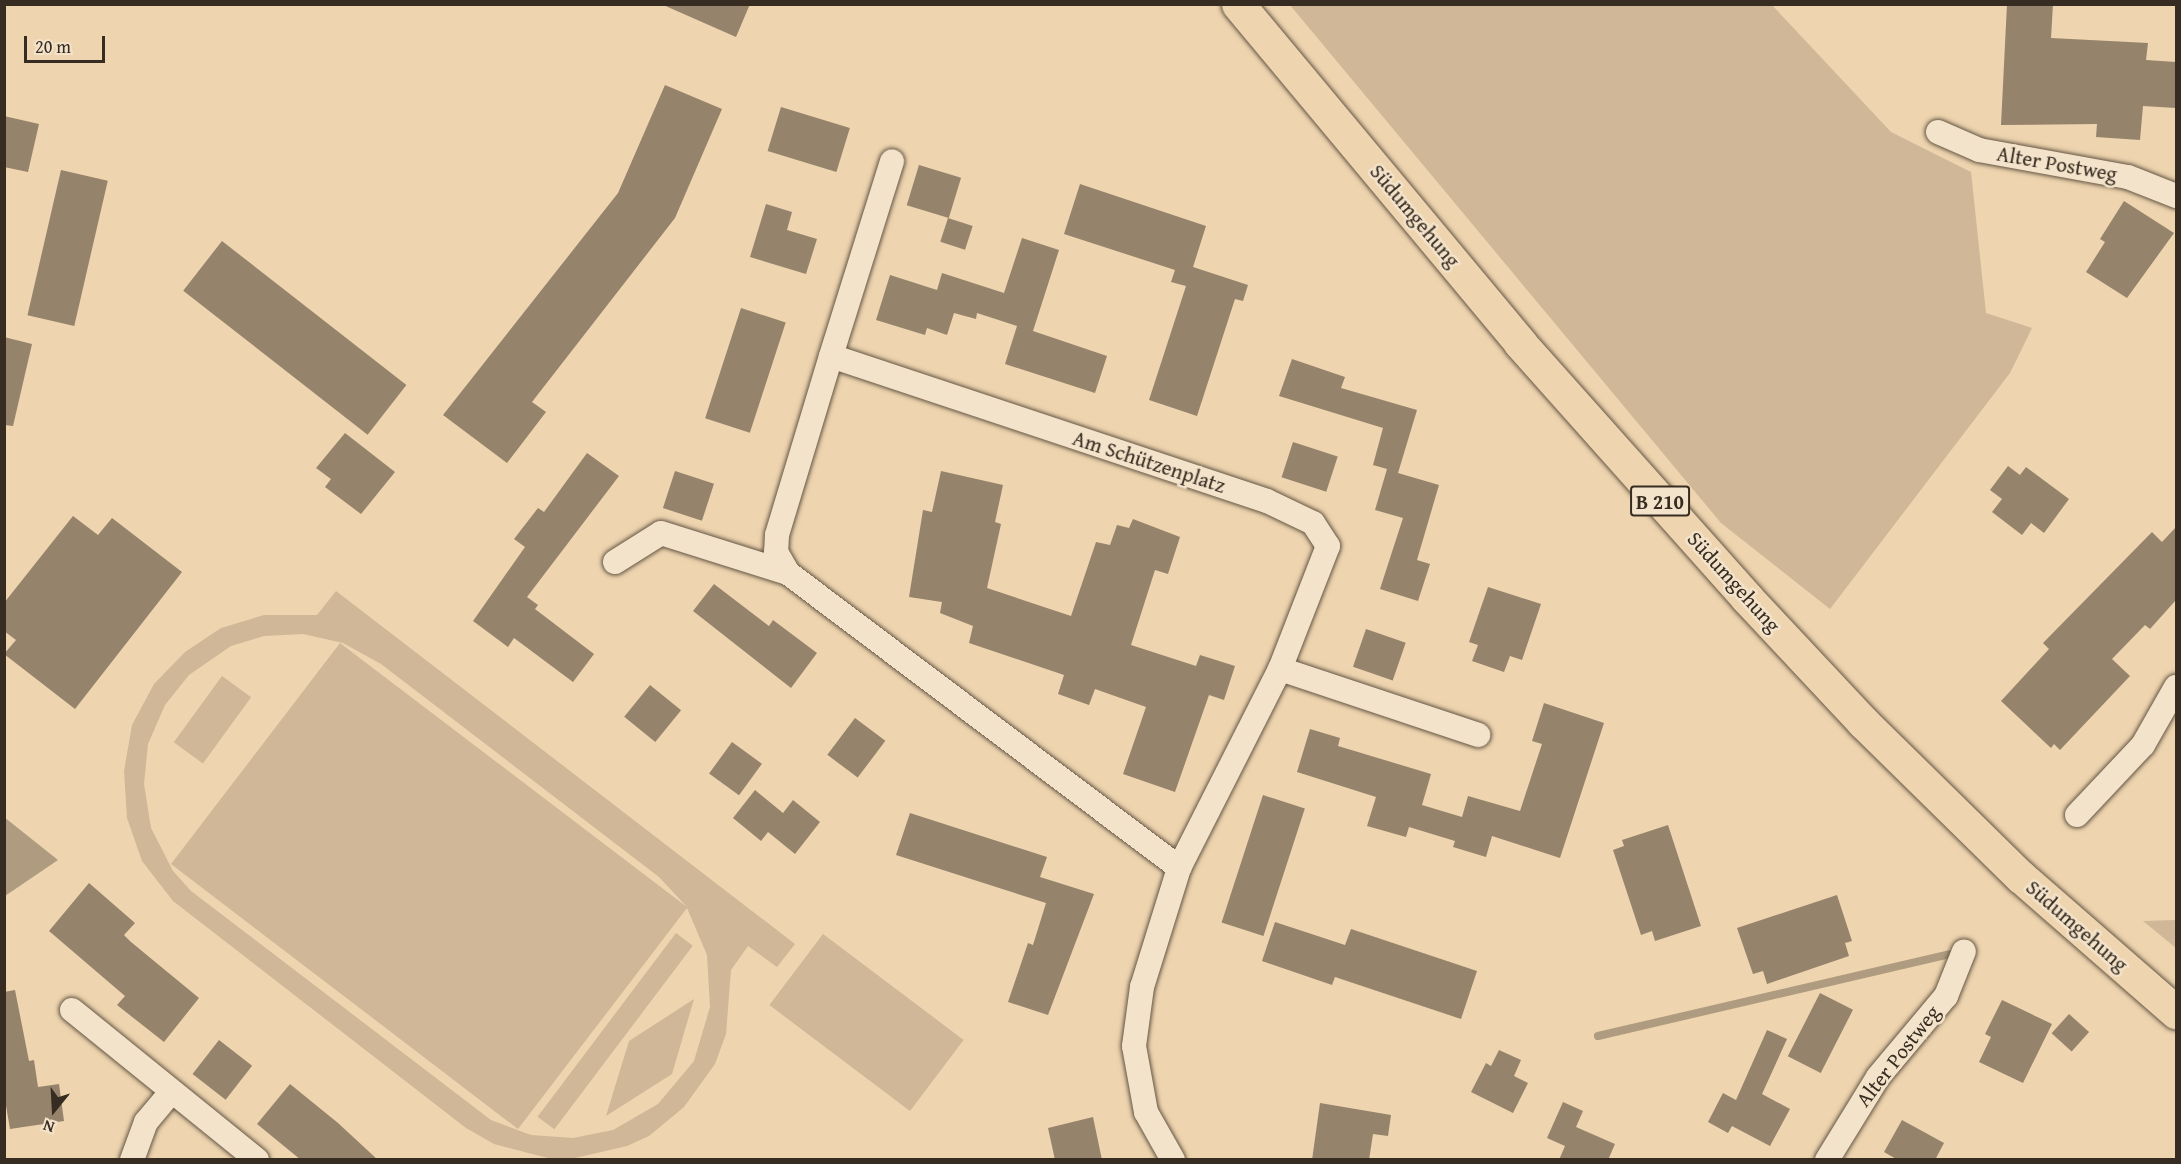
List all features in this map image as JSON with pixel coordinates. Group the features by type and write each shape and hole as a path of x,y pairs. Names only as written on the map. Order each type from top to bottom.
{"main road":[{"name":"Südumgehung","path":"1238,4 1520,343 1747,598 1863,722 2021,877 2176,1012"}],"street":[{"name":"Alter Postweg","path":"1938,132 1979,150 2128,177 2176,196"},
{"path":"788,573 776,552 777,535 891,161"},
{"name":"Am Schützenplatz","path":"831,356 1267,501 1313,523 1329,546 1280,669 1179,868 1142,987 1134,1046 1146,1112 1173,1160"},
{"path":"615,562 661,533 788,573 1179,868"},
{"path":"1280,669 1478,735"},
{"path":"2077,816 2143,745 2176,687"},
{"name":"Alter Postweg","path":"1827,1160 1878,1077 1946,996 1964,951"},
{"path":"72,1010 257,1160"},
{"path":"132,1160 146,1122 172,1091"}],"shaded area":[{"path":"1290,5 1772,5 1891,132 1971,172 1986,313 2032,328 2010,373 1830,609 1721,523"},
{"path":"336,591 795,944 777,967 748,946 731,970 726,1034 715,1064 684,1107 649,1136 627,1146 575,1158 548,1158 494,1144 466,1128 173,901 142,861 127,818 124,771 132,725 154,684 185,652 221,628 264,615 317,615","holes":["303,634 343,643 381,664 659,877 687,907 340,643 171,864 518,1129 687,908 707,955 710,1007 694,1061 658,1104 613,1130 573,1138 531,1135 491,1120 191,891 173,871 151,828 144,784 148,744 165,705 189,675 231,646 264,636"]},
{"path":"222,676 251,697 203,763 174,742"},
{"path":"4,817 58,860 5,896 4,896"},
{"path":"2176,920 2176,948 2143,921"},
{"path":"676,933 693,946 554,1129 538,1117"},
{"path":"823,934 964,1040 910,1111 769,1005"},
{"path":"694,999 672,1074 606,1116 629,1041"}],"building":[{"path":"661,4 750,4 736,37"},
{"path":"2007,4 2053,4 2051,38 2148,43 2146,60 2176,62 2176,108 2143,106 2140,140 2096,137 2097,124 2001,125"},
{"path":"665,85 722,109 675,218 532,402 546,412 507,463 443,415 618,193"},
{"path":"781,107 850,128 836,172 768,151"},
{"path":"4,116 39,124 28,172 4,167"},
{"path":"919,165 961,178 949,218 907,205"},
{"path":"61,170 108,181 74,326 27,315"},
{"path":"1080,184 1206,226 1193,267 1248,285 1243,301 1235,299 1197,416 1149,400 1186,286 1171,282 1175,270 1064,234"},
{"path":"2124,201 2174,233 2127,298 2086,272 2105,242 2100,239"},
{"path":"766,204 792,212 787,230 817,239 806,274 750,257"},
{"path":"948,218 973,226 965,250 940,242"},
{"path":"1022,238 1059,250 1033,331 1107,356 1095,393 1005,364 1017,326 977,313 976,319 954,313 947,335 927,328 925,335 876,320 890,275 937,290 942,273 1004,293"},
{"path":"222,241 406,385 368,435 183,291"},
{"path":"741,308 786,323 750,433 705,418"},
{"path":"4,337 32,344 13,426 4,425"},
{"path":"1292,359 1345,377 1341,388 1417,410 1398,473 1439,485 1417,560 1430,564 1418,601 1380,589 1403,518 1375,510 1387,469 1373,465 1383,428 1279,396"},
{"path":"345,433 395,472 361,514 325,487 331,479 316,468"},
{"path":"1293,442 1338,457 1326,492 1282,477"},
{"path":"587,453 619,476 527,597 538,605 535,609 594,654 573,682 514,638 508,647 473,621 525,547 514,539 538,508 544,512"},
{"path":"2008,466 2020,475 2026,467 2069,499 2044,533 2031,523 2022,535 1992,512 2002,499 1990,490"},
{"path":"675,471 714,484 702,521 663,508"},
{"path":"941,471 1003,485 995,522 1001,524 987,588 1071,616 1096,542 1110,545 1117,525 1129,528 1133,519 1180,537 1168,574 1155,570 1131,645 1196,666 1200,655 1235,666 1224,700 1209,695 1175,792 1123,774 1146,707 1095,689 1089,705 1058,694 1064,675 969,643 973,626 940,613 942,602 909,597 923,510 932,512"},
{"path":"73,516 98,535 112,518 182,572 75,709 4,654 16,640 4,631 4,603"},
{"path":"2176,527 2176,600 2150,629 2145,625 2112,659 2130,676 2060,750 2054,744 2051,748 2001,701 2049,649 2043,643 2152,532 2162,542"},
{"path":"714,584 769,626 773,620 817,653 791,688 693,611"},
{"path":"1488,587 1541,604 1522,660 1510,656 1504,672 1472,661 1478,645 1469,642"},
{"path":"1366,629 1406,643 1393,680 1353,667"},
{"path":"650,685 681,710 655,742 624,717"},
{"path":"1544,703 1604,723 1560,858 1492,836 1486,857 1453,847 1455,841 1409,827 1406,837 1367,826 1376,797 1297,772 1310,729 1340,738 1338,746 1431,774 1422,805 1462,817 1468,796 1520,811 1542,744 1532,741"},
{"path":"855,718 885,741 858,778 827,755"},
{"path":"732,742 762,764 739,795 709,774"},
{"path":"755,790 783,813 793,800 820,822 795,854 768,832 761,841 733,818"},
{"path":"1263,795 1305,809 1263,936 1222,922"},
{"path":"910,813 1047,857 1040,877 1094,894 1048,1015 1008,1002 1028,943 1033,945 1046,903 896,855"},
{"path":"1668,825 1701,926 1655,941 1652,931 1641,935 1613,850 1624,846 1622,840"},
{"path":"89,883 135,923 124,935 199,998 164,1042 117,1005 125,996 49,931"},
{"path":"1837,895 1852,941 1845,943 1849,956 1767,984 1763,971 1753,974 1737,928"},
{"path":"1275,922 1345,945 1351,929 1477,971 1461,1019 1335,977 1332,985 1262,961"},
{"path":"15,990 29,1061 34,1060 38,1087 59,1084 64,1121 10,1129 4,1094 4,992"},
{"path":"1820,993 1853,1010 1821,1073 1788,1056"},
{"path":"2002,1000 2052,1024 2023,1083 1979,1062 1991,1037 1985,1034"},
{"path":"2069,1014 2089,1032 2072,1051 2052,1033"},
{"path":"1767,1030 1787,1039 1762,1094 1790,1109 1770,1146 1732,1126 1728,1133 1708,1122 1723,1093 1736,1100"},
{"path":"219,1040 252,1066 226,1100 193,1074"},
{"path":"1499,1050 1521,1060 1514,1076 1528,1083 1513,1113 1471,1092 1486,1063 1491,1066"},
{"path":"290,1084 338,1123 378,1160 301,1160 257,1124"},
{"path":"1563,1102 1583,1111 1576,1127 1615,1144 1608,1160 1559,1160 1565,1146 1547,1138"},
{"path":"1320,1103 1391,1115 1388,1136 1373,1134 1369,1160 1312,1160"},
{"path":"1093,1117 1102,1160 1055,1160 1048,1128"},
{"path":"1902,1120 1944,1143 1935,1160 1898,1160 1884,1152"}],"waterway":[{"path":"1598,1036 1949,954"}]}
